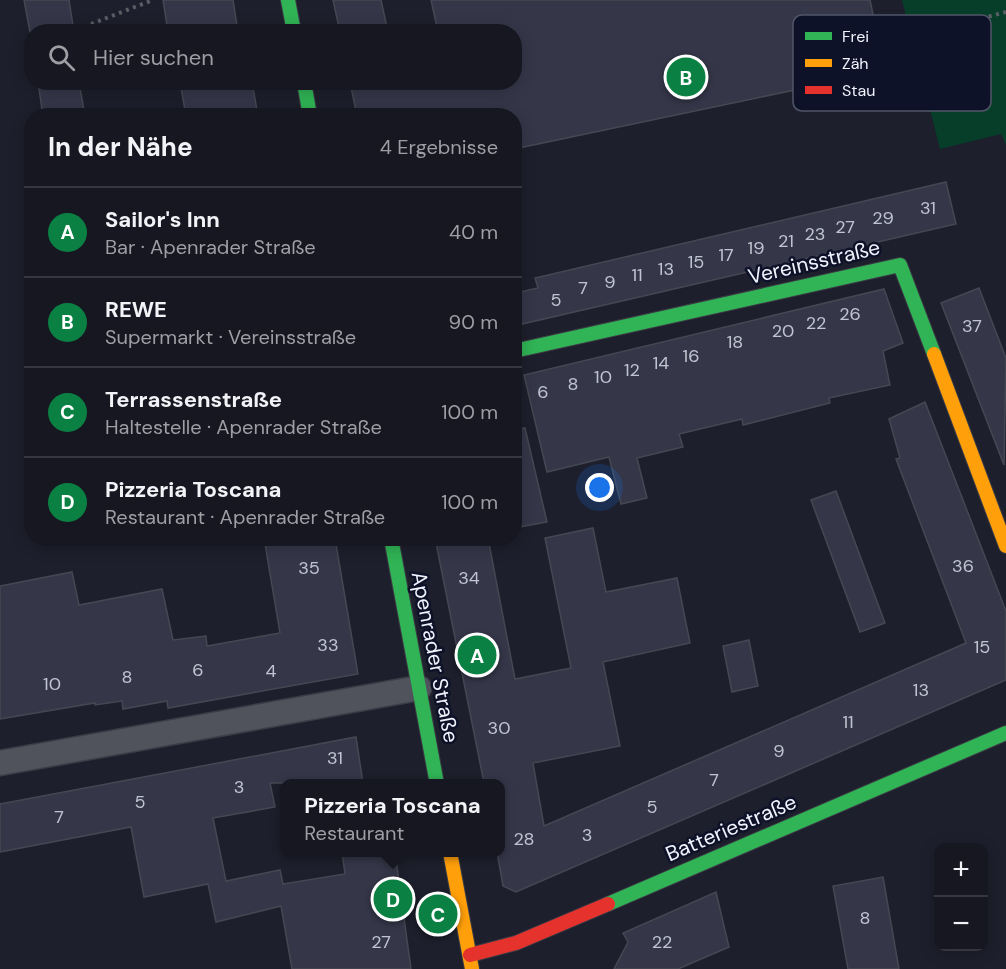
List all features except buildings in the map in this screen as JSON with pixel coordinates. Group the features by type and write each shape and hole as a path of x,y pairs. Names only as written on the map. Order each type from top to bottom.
{"street":[{"path":"288,0 292,24"},
{"path":"305,90 309,108"},
{"name":"Vereinsstraße","path":"522,349 900,265 1006,546"},
{"name":"Apenrader Straße","path":"392,546 436,779"},
{"path":"0,763 419,688"},
{"name":"Batteriestraße","path":"471,962 1006,733"},
{"path":"451,857 471,962"}],"path":[{"path":"91,24 153,0"},
{"path":"991,16 1006,12"}],"green space":[{"path":"902,0 1006,0 1006,145 1001,134 940,149 930,111 991,111 991,15 906,15"}],"traffic: fast":[{"path":"288,0 292,24"},
{"path":"305,90 309,108"},
{"path":"522,349 900,265 934,354"},
{"path":"392,546 436,779"},
{"path":"608,904 1006,733"}],"traffic: slow":[{"path":"934,354 1006,546"},
{"path":"451,857 472,969"}],"traffic: jam":[{"path":"470,955 516,943 608,904"}],"place":[{"name":"REWE","path":"686,77"},
{"name":"Sailor's Inn","path":"477,655"},
{"name":"Pizzeria Toscana","path":"393,899"},
{"name":"Terrassenstraße","path":"438,914"}]}
